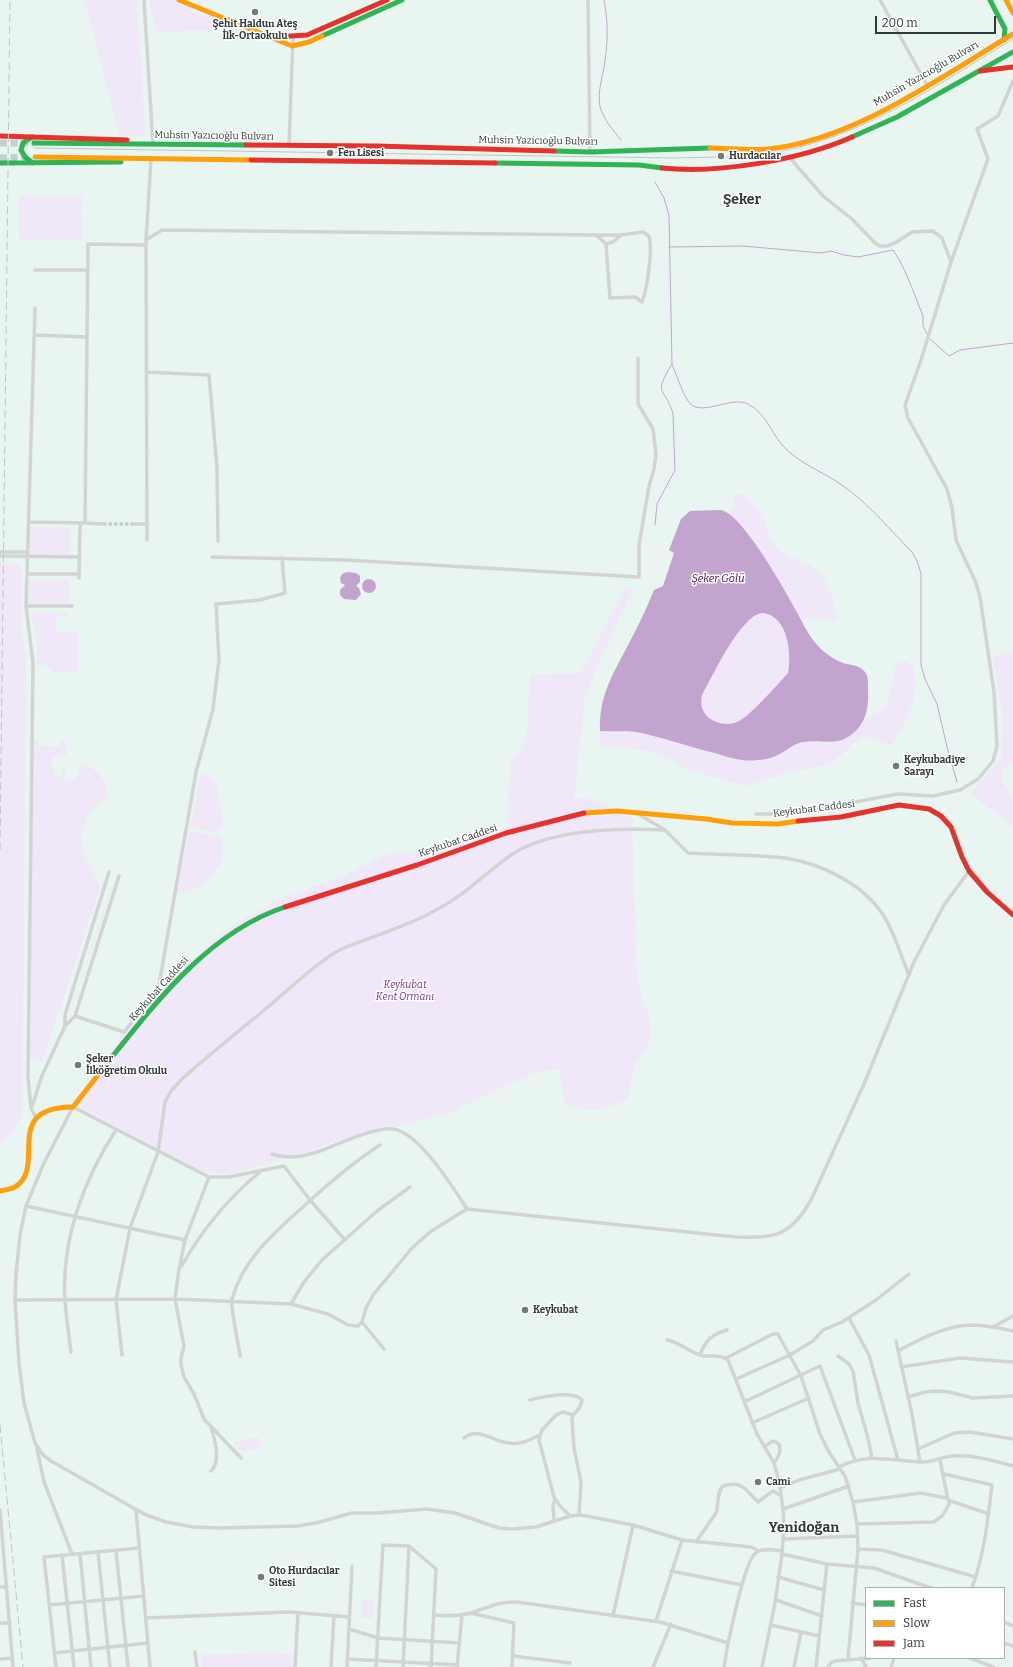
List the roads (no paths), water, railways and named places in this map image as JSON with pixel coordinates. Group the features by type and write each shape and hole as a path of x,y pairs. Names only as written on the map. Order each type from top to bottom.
{"main road":[{"path":"180,0 292,46 309,42 402,0"},
{"path":"272,37 307,35 387,0"},
{"path":"990,0 1002,20 1005,29 1004,40"},
{"path":"1006,0 1013,13"},
{"path":"1002,20 1009,26"},
{"name":"Muhsin Yazıcıoğlu Bulvarı","path":"34,143 374,146 590,152 697,148 767,149 797,144 843,129 890,108 1013,34"},
{"path":"35,157 639,165 683,170 766,162 823,148 869,130 1013,52"},
{"path":"974,72 1007,67 1013,68"},
{"path":"0,136 124,139 153,144"},
{"path":"32,136 25,140 21,151 27,160 33,163"},
{"path":"0,163 107,164 151,159"},
{"name":"Keykubat Caddesi","path":"73,1107 132,1033 201,957 237,930 271,912 416,865 500,835 548,821 587,812 617,811 706,819 732,823 778,824 807,819 841,816 899,805 929,808 941,816 951,827 969,871 987,892 1013,916"},
{"path":"0,1191 14,1188 20,1184 24,1178 27,1158 27,1128 35,1116 41,1111 50,1108 73,1107"}],"street":[{"path":"144,0 153,144"},
{"path":"588,0 590,152"},
{"path":"880,0 928,85"},
{"path":"289,145 293,37"},
{"path":"756,814 790,814 898,794 932,796 960,790 978,779 995,758 997,746 996,705 980,597 976,583 956,540 952,508 947,489 911,423 905,408 906,399 921,360 951,262 988,159 977,129 998,116 1013,81"},
{"path":"789,157 823,196 852,219 875,243 880,246 887,246 895,243 912,232 933,232 942,238 951,262"},
{"path":"147,540 146,243 151,159"},
{"path":"85,523 88,244 146,243 162,230 596,235 621,235 643,232 650,238 650,246 647,284 642,302 634,297 610,298 606,244 596,235"},
{"path":"606,244 616,240 621,235"},
{"path":"36,270 88,270"},
{"path":"35,308 26,606 33,663 28,1076 31,1108 35,1116"},
{"path":"34,335 87,337"},
{"path":"212,557 346,560 639,577 639,546 656,454 653,429 638,406 638,358"},
{"path":"146,372 209,375 217,468 218,541"},
{"path":"29,520 29,522 103,524"},
{"path":"27,574 79,576 80,523"},
{"path":"134,524 147,524"},
{"path":"0,552 79,556"},
{"path":"0,556 28,554"},
{"path":"124,1032 158,991 196,772 213,709 220,660 216,604 260,600 286,593 282,558"},
{"path":"26,606 72,606"},
{"path":"636,813 665,830 688,852 788,859 815,867 847,881 865,894 880,911 889,927 909,975"},
{"path":"122,1355 116,1300 130,1228 158,1152 162,1137 164,1105 174,1088 189,1073 301,979 335,953 356,943 401,927 438,909 470,888 510,856 536,843 570,835 607,830 665,830"},
{"path":"15,1300 176,1300 291,1304 328,1314 350,1326 358,1326 362,1322 370,1299 412,1248 430,1232 467,1209 736,1237 763,1238 783,1232 800,1219 811,1200 864,1084 914,962 944,905 969,871"},
{"path":"31,1108 41,1078 64,1026 64,1015 109,872"},
{"path":"64,1026 75,1016 119,876"},
{"path":"75,1016 124,1032 132,1033"},
{"path":"72,1554 44,1482 37,1448 23,1396 15,1300 18,1250 26,1206 44,1163 73,1107 209,1177 238,1175 280,1166 285,1167 310,1200 345,1240"},
{"path":"272,1154 286,1158 301,1156 361,1136 388,1129 396,1130 410,1138 430,1157 442,1171 467,1209"},
{"path":"71,1352 65,1300 67,1258 76,1217 92,1172 116,1130"},
{"path":"240,1356 231,1301 242,1272 264,1242 332,1180 357,1160 380,1145"},
{"path":"179,1269 200,1236 221,1210 264,1169"},
{"path":"209,1177 185,1240 179,1269 176,1300 184,1346 181,1358 181,1369 194,1394 202,1416 241,1458"},
{"path":"291,1304 299,1289 329,1253 377,1211 410,1187"},
{"path":"26,1206 185,1240"},
{"path":"736,1379 790,1355 813,1341 823,1330 849,1318 880,1298 909,1274"},
{"path":"993,1327 1013,1316"},
{"path":"849,1318 869,1355 898,1460"},
{"path":"362,1322 384,1349"},
{"path":"898,1351 922,1338 955,1328 972,1325 1013,1330"},
{"path":"700,1355 709,1338 727,1330"},
{"path":"667,1340 674,1341 700,1355 726,1358 776,1333 790,1355 801,1376 820,1434 849,1486 853,1502 857,1524 858,1549 848,1659"},
{"path":"896,1341 920,1462"},
{"path":"838,1356 849,1364 853,1371 858,1402 872,1458"},
{"path":"726,1358 730,1362 752,1423 774,1463 783,1508 782,1553 776,1600 762,1667"},
{"path":"901,1367 960,1358 1013,1362"},
{"path":"744,1402 801,1376 818,1366 821,1367 855,1460"},
{"path":"908,1397 925,1392 937,1391 949,1392 973,1398 1013,1396"},
{"path":"530,1400 556,1396 576,1396 581,1399 582,1403 573,1415 574,1448 581,1476 579,1515"},
{"path":"752,1423 809,1398"},
{"path":"464,1438 471,1434 480,1434 490,1436 502,1442 514,1444 524,1442 540,1435 556,1415 566,1412 573,1415"},
{"path":"211,1427 215,1441 216,1454 216,1465 211,1471"},
{"path":"918,1449 954,1433 970,1432 1013,1439"},
{"path":"540,1435 539,1443 555,1500 570,1516"},
{"path":"765,1446 773,1441 777,1442 780,1446 780,1450 774,1463"},
{"path":"37,1448 51,1461 136,1510 166,1522 211,1528 297,1526 316,1523 352,1513 378,1513 427,1509 455,1513 503,1529 529,1528 570,1516 579,1515 633,1525 682,1540 750,1547 759,1551 764,1550 782,1553 827,1564 874,1568 928,1587"},
{"path":"780,1488 799,1480 840,1468 855,1460 872,1458 920,1462 940,1460 951,1456 960,1456 988,1460 1013,1466"},
{"path":"940,1460 944,1474 946,1498"},
{"path":"944,1474 992,1485 989,1514 976,1577 972,1587"},
{"path":"696,1542 716,1513 722,1486 737,1484 742,1486 758,1502 773,1491 781,1496"},
{"path":"783,1508 849,1486"},
{"path":"853,1502 921,1493 946,1498 950,1502 975,1508 989,1514"},
{"path":"554,1521 553,1504 555,1500"},
{"path":"857,1524 934,1522 943,1515 950,1502"},
{"path":"0,1510 2,1552 7,1587 13,1667"},
{"path":"136,1510 150,1667"},
{"path":"613,1616 633,1525"},
{"path":"783,1538 858,1536"},
{"path":"656,1621 682,1540"},
{"path":"376,1667 383,1545 409,1546 436,1570 431,1665"},
{"path":"403,1667 409,1546"},
{"path":"56,1667 44,1557 139,1548"},
{"path":"858,1549 882,1550 976,1577"},
{"path":"116,1550 128,1667"},
{"path":"724,1667 742,1585 752,1557 759,1551"},
{"path":"98,1552 110,1667"},
{"path":"80,1554 91,1667"},
{"path":"62,1555 74,1667"},
{"path":"816,1667 827,1564"},
{"path":"347,1667 352,1566"},
{"path":"671,1571 742,1585"},
{"path":"778,1577 824,1590"},
{"path":"0,1587 7,1587"},
{"path":"49,1605 144,1596"},
{"path":"776,1600 822,1616"},
{"path":"434,1615 462,1615 497,1603 512,1602 656,1621 671,1624 728,1644"},
{"path":"852,1603 865,1606"},
{"path":"146,1618 239,1613 298,1613 349,1617"},
{"path":"295,1667 298,1613"},
{"path":"470,1613 514,1623 512,1667"},
{"path":"347,1659 458,1666 462,1615"},
{"path":"331,1667 334,1616"},
{"path":"0,1623 10,1623"},
{"path":"653,1667 671,1624"},
{"path":"771,1625 820,1636"},
{"path":"349,1629 378,1638 460,1643"},
{"path":"794,1667 801,1632"},
{"path":"54,1652 148,1643"},
{"path":"195,1652 197,1667"},
{"path":"513,1656 570,1663"},
{"path":"0,1659 13,1658"},
{"path":"861,1658 866,1667"},
{"path":"828,1667 835,1661 865,1658"},
{"path":"973,1659 993,1667"}],"water":[{"name":"Şeker Gölü","path":"721,510 731,516 743,527 768,563 809,635 817,645 826,654 843,663 859,667 866,673 868,679 868,701 866,715 859,727 848,737 832,742 810,741 798,743 770,758 760,760 742,760 641,733 600,731 600,719 604,697 616,667 654,590 663,586 674,553 669,550 681,519 690,511","holes":["762,613 771,615 783,628 786,637 789,656 788,673 757,707 744,718 735,723 728,724 712,720 703,710 701,698 720,661 736,635 745,624"]},
{"path":"347,572 356,573 360,576 360,582 356,586 359,588 361,594 356,600 344,599 340,595 340,590 345,585 341,583 340,578 342,574"},
{"path":"369,579 374,581 376,586 374,591 369,593 364,591 362,586 364,581"}],"waterway":[{"path":"604,0 607,23 607,46 599,101 600,107 609,125 621,140"},
{"path":"655,182 664,198 669,215 672,364 661,387 673,414 675,470 657,504 655,525"},
{"path":"669,247 743,246 821,253 831,251 858,257 893,250 908,278 923,316 923,326 928,336"},
{"path":"930,339 949,356 960,350 1013,343"},
{"path":"672,364 681,388 688,401 693,406 700,408 741,402 755,408 765,420 777,439 787,450 801,461 839,483 855,495 912,552 917,561 921,574 921,665 925,679 937,704 957,782"}],"tunnel":[{"path":"0,143 34,143"},
{"path":"0,158 30,157"},
{"path":"103,524 134,524"}],"tram line":[{"path":"34,148 673,158 755,155 782,151 814,143 844,133 874,120 931,89 1013,39"}],"railway":[{"path":"0,850 10,0"},
{"path":"0,1425 23,1667"}],"place":[{"name":"Şehit Haldun Ateş İlk-Ortaokulu","path":"255,12"},
{"name":"Fen Lisesi","path":"330,153"},
{"name":"Hurdacılar","path":"721,156"},
{"name":"Keykubadiye Sarayı","path":"896,766"},
{"name":"Şeker İlköğretim Okulu","path":"78,1065"},
{"name":"Keykubat","path":"525,1310"},
{"name":"Cami","path":"758,1482"},
{"name":"Oto Hurdacılar Sitesi","path":"261,1577"}],"district":[{"name":"Şeker","path":"742,200"},
{"name":"Yenidoğan","path":"804,1528"}],"park label":[{"name":"Keykubat Kent Ormanı","path":"405,990"}]}
